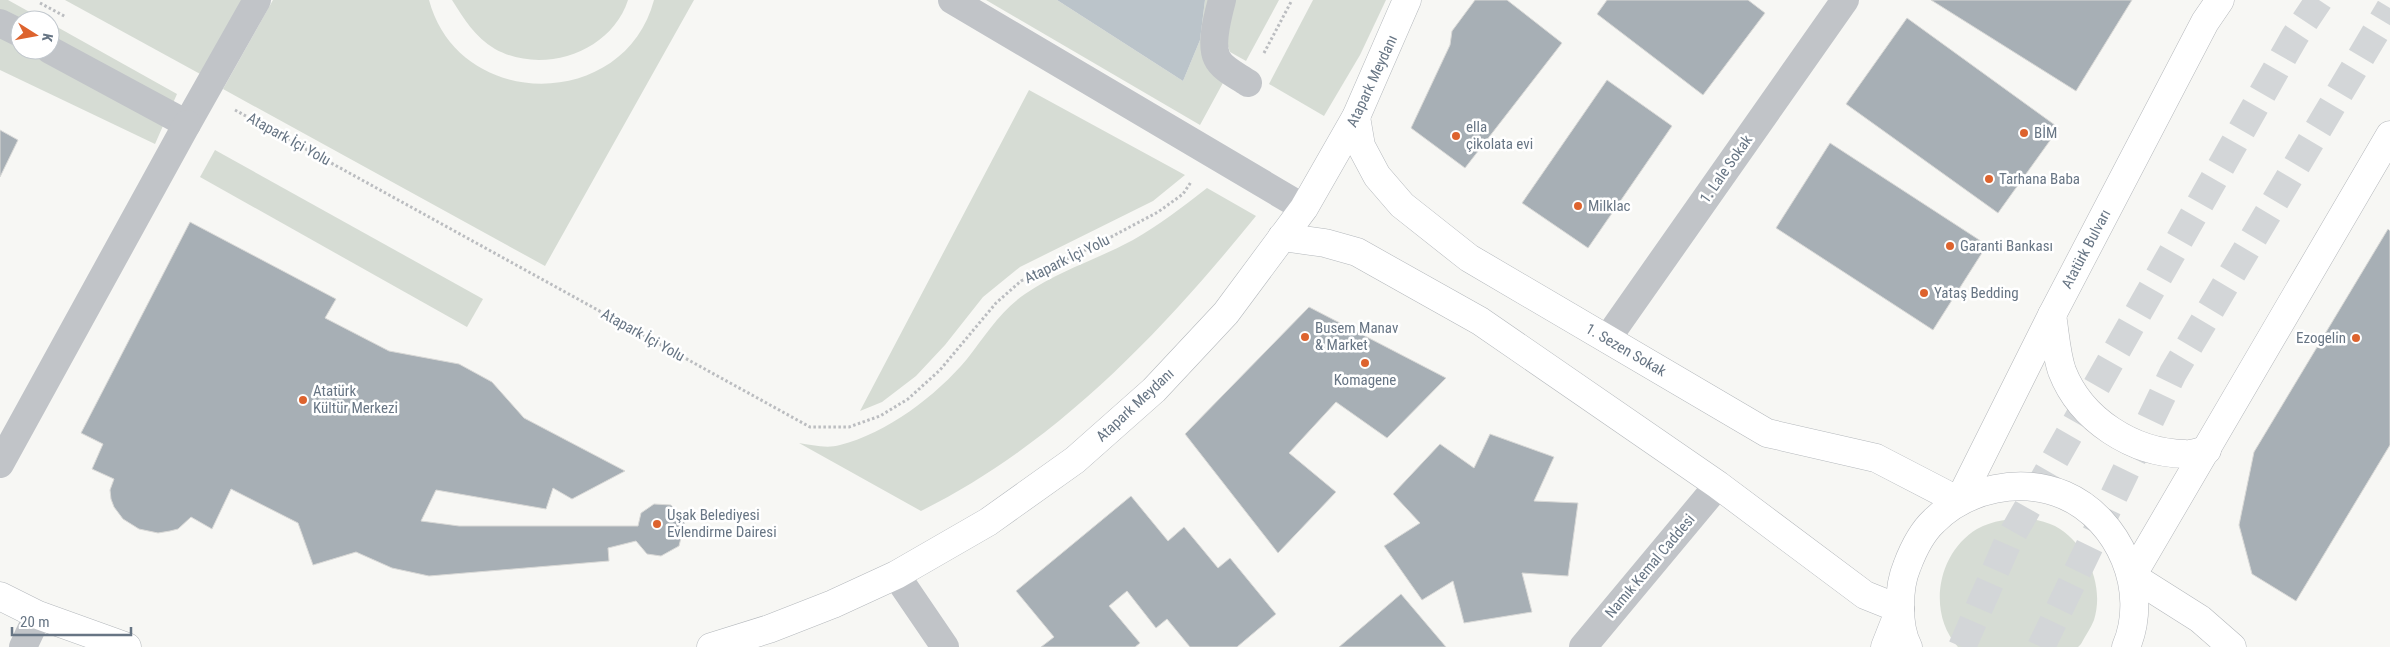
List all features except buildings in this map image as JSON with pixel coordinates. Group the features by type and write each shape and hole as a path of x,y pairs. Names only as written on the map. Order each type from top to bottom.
{"main road":[{"name":"Atapark Meydanı","path":"711,647 769,629 833,604 896,575 988,522 1074,460 1154,390 1226,313 1304,208 1356,117 1407,0"},
{"name":"Atatürk Bulvarı","path":"1959,501 2052,315 2204,22 2220,0"},
{"name":"1. Sezen Sokak","path":"1356,117 1361,146 1377,176 1402,204 1469,258 1767,433 1876,458 1959,501"},
{"path":"2232,647 2200,619 2132,576 2390,135"},
{"path":"1282,237 1325,243 1357,252 1480,321 1718,485 1865,595 1900,609"},
{"path":"2052,315 2062,371 2088,412 2103,425 2127,439 2155,450 2186,454 2207,450"},
{"name":"Atatürk Bulvarı","path":"1885,647 1900,609 1903,577 1914,547 1934,521 1959,501 1993,488 2029,486 2064,495 2095,515 2118,543 2132,576 2135,606 2131,635 2126,647"},
{"path":"0,596 38,615 127,647"},
{"name":"Atatürk Bulvarı","path":"1900,609 1908,647"}],"street":[{"path":"0,464 257,0"},
{"path":"952,0 1304,208"},
{"path":"1222,0 1214,37 1216,58 1225,68 1248,83"},
{"name":"1. Lale Sokak","path":"1607,339 1845,0"},
{"path":"60,55 187,124"},
{"name":"Namık Kemal Caddesi","path":"1582,647 1718,485"},
{"path":"896,575 945,647"},
{"path":"23,647 38,615"}],"path":[{"path":"35,0 69,19"},
{"path":"1248,83 1292,0"},
{"name":"Atapark İçi Yolu","path":"206,93 810,427 849,427 880,416 908,399 940,370 996,303 1021,281 1094,246 1158,212 1183,194 1211,152"}],"shaded area":[{"path":"0,0 8,0 26,10 10,10 10,60 60,60 60,29 177,94 155,144 0,70"},
{"path":"65,0 242,0 202,75"},
{"path":"273,0 429,0 446,37 473,63 506,78 542,84 578,78 611,63 637,36 654,0 694,0 545,266 223,89"},
{"path":"452,0 628,0 619,18 607,34 591,46 573,54 553,59 533,60 514,57 488,44 470,27"},
{"path":"986,0 1057,0 1183,81 1200,40 1205,0 1211,0 1202,43 1208,58 1224,81 1200,125"},
{"path":"1057,0 1205,0 1200,40 1183,81"},
{"path":"1234,0 1279,0 1246,61 1230,52 1226,41"},
{"path":"1313,0 1386,0 1360,55 1324,116 1269,84"},
{"path":"1029,90 1185,175 1153,201 1020,267 983,297 945,345 916,376 882,402 860,411"},
{"path":"215,150 483,299 467,327 200,177"},
{"path":"1207,188 1256,216 1183,302 1104,382 1062,419 1017,453 970,484 921,511 799,443 835,446 875,432 893,422 926,399 955,373 1000,316 1025,294 1051,278 1133,240 1171,216"},
{"path":"2029,518 2055,526 2066,533 2084,554 2095,579 2097,593 2097,607 2090,629 2078,647 1958,647 1948,633 1942,618 1940,601 1941,584 1945,568 1953,553 1963,540 1983,526 2002,520"}],"tunnel":[{"path":"1962,647 2007,544 2295,36 2319,0"},
{"path":"2041,647 2173,373 2390,8"}],"place":[{"name":"BİM","path":"2024,133"},
{"name":"ella çikolata evi","path":"1456,136"},
{"name":"Tarhana Baba","path":"1989,179"},
{"name":"Milklac","path":"1578,206"},
{"name":"Garanti Bankası","path":"1950,246"},
{"name":"Yataş Bedding","path":"1924,293"},
{"name":"Busem Manav & Market","path":"1305,337"},
{"name":"Ezogelin","path":"2356,338"},
{"name":"Komagene","path":"1365,363"},
{"name":"Atatürk Kültür Merkezi","path":"303,400"},
{"name":"Uşak Belediyesi Evlendirme Dairesi","path":"657,524"}]}
